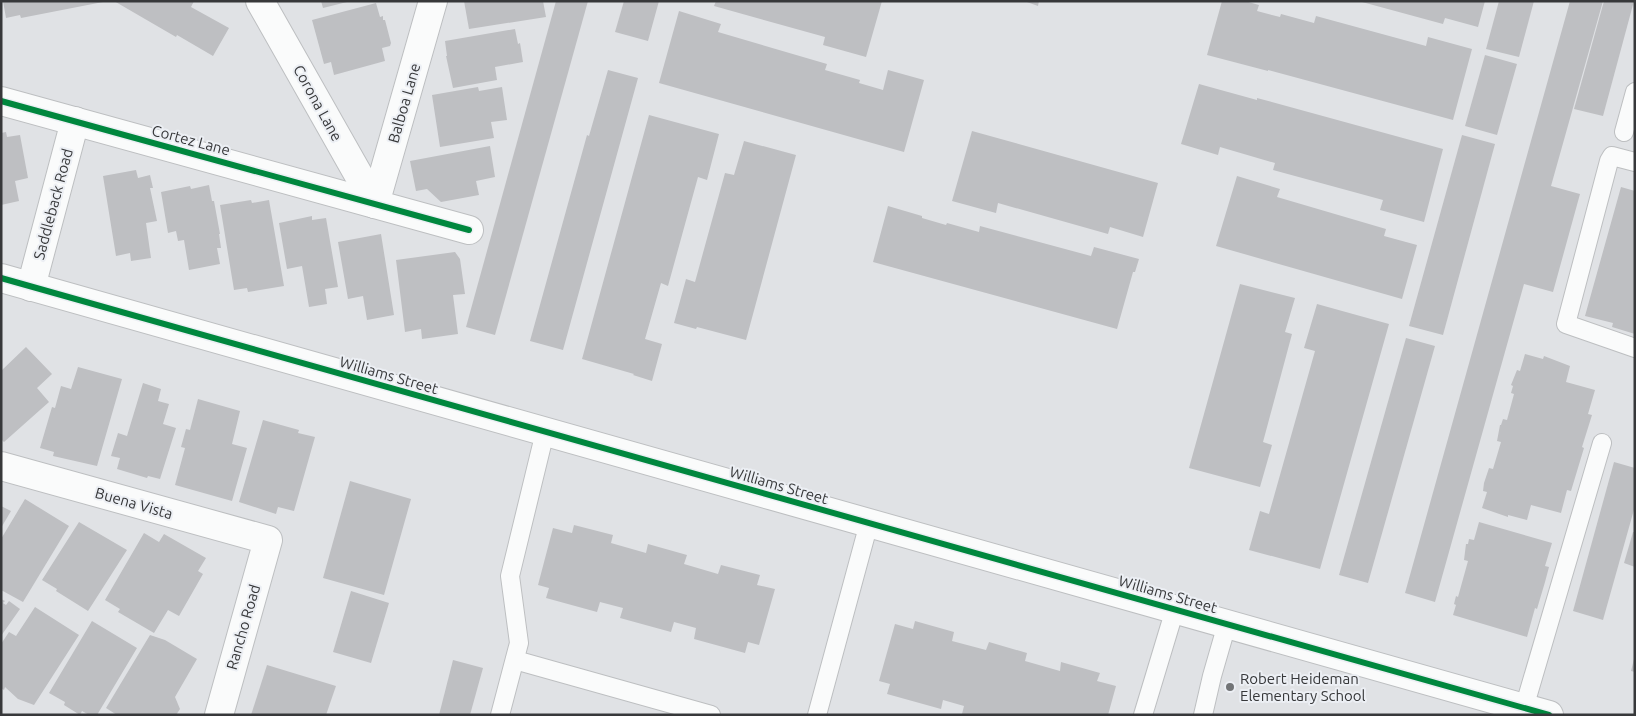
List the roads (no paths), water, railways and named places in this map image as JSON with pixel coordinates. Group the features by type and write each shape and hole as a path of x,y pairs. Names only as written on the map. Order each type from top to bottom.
{"street":[{"name":"Corona Lane","path":"260,1 375,204"},
{"name":"Balboa Lane","path":"375,204 432,1"},
{"name":"Cortez Lane","path":"1,101 469,230"},
{"name":"Saddleback Road","path":"30,287 74,121"},
{"name":"Williams Street","path":"1,278 1537,711"},
{"name":"Buena Vista","path":"1,466 268,540"},
{"name":"Rancho Road","path":"219,715 268,540"}],"lane":[{"path":"1624,132 1635,92"},
{"path":"1635,162 1612,156 1609,161 1566,324 1635,348"},
{"path":"500,715 519,643 510,576 545,432"},
{"path":"1537,711 1602,443"},
{"path":"817,715 869,523"},
{"path":"1143,715 1175,610"},
{"path":"1203,715 1227,624"},
{"path":"515,660 711,715"}],"place":[{"name":"Robert Heideman Elementary School","path":"1230,687"}]}
